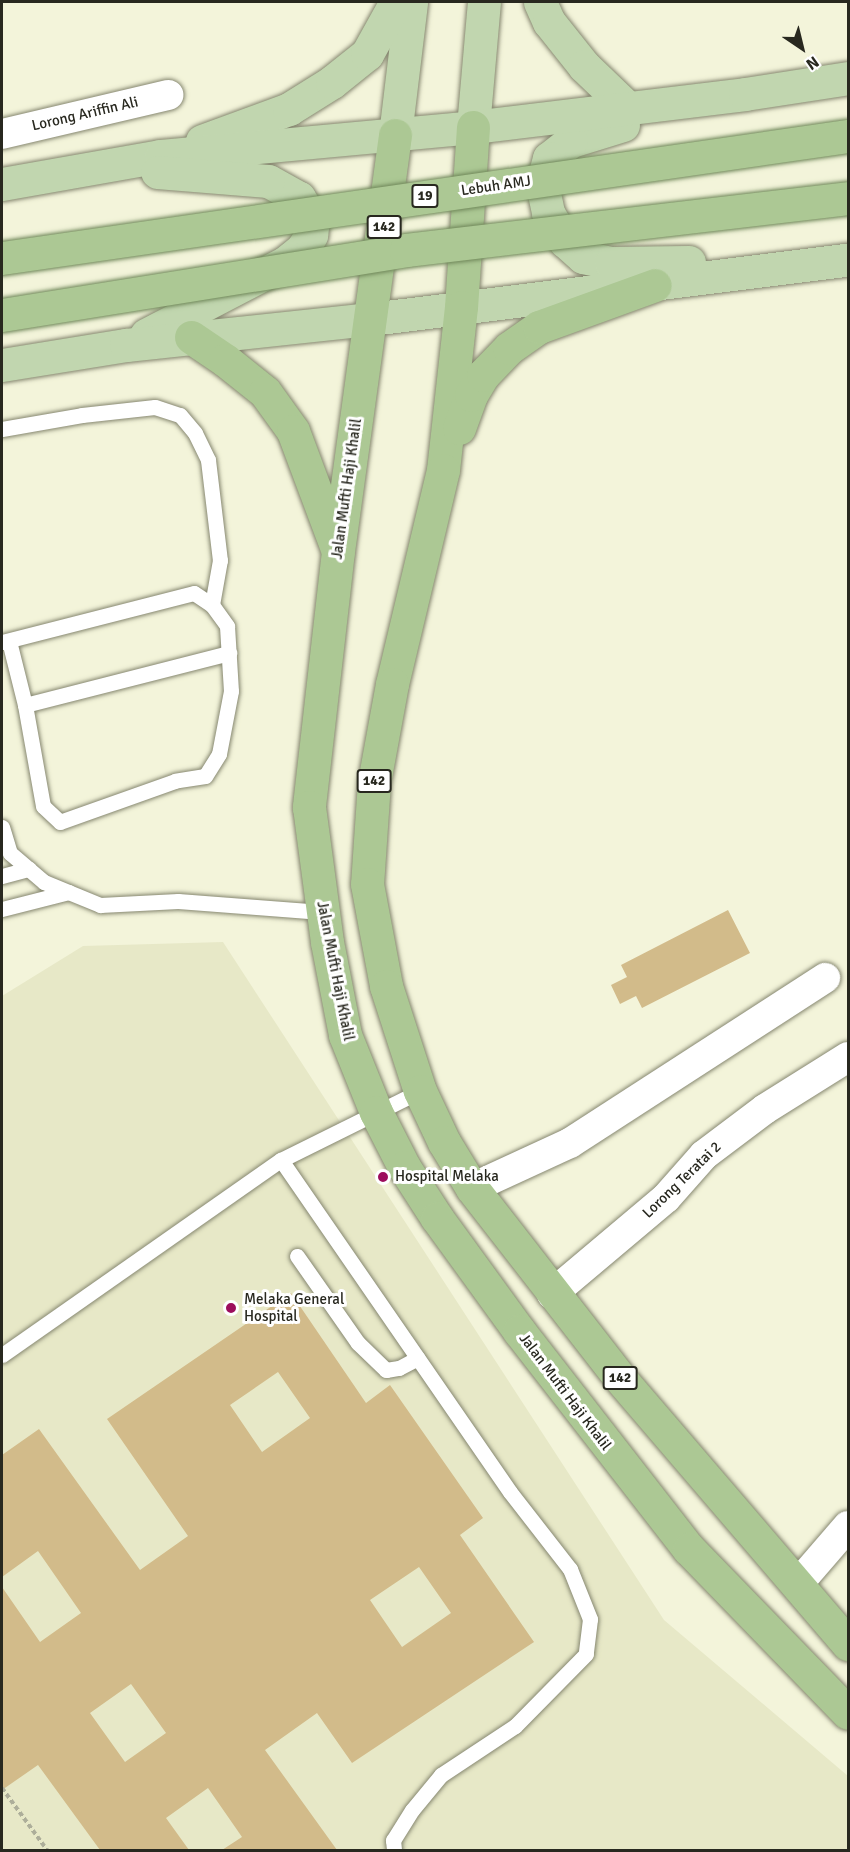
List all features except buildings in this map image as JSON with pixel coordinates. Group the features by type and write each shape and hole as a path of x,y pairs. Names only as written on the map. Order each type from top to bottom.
{"highway":[{"name":"142","path":"473,127 461,307 443,470 392,684 374,782 367,884 386,986 420,1091 444,1142 472,1188 552,1294 619,1377 849,1644"},
{"name":"Jalan Mufti Haji Khalil","path":"395,135 338,550 309,807 322,912 345,1035 376,1112 404,1167 437,1218 595,1432 688,1549 849,1713"},
{"name":"Lebuh AMJ","path":"2,258 849,136"},
{"path":"2,315 406,250 849,198"},
{"path":"443,470 471,395 483,375 509,348 539,327 655,285"},
{"path":"191,337 225,360 265,392 293,431 338,550"}],"main road":[{"path":"161,156 289,109 332,82 367,54 396,2"},
{"path":"395,135 411,2"},
{"path":"473,127 484,2"},
{"path":"540,2 549,22 584,66 629,109"},
{"path":"2,184 161,156 473,127 746,94 849,78"},
{"path":"746,94 571,141 549,158 542,184 548,213 565,242 584,256 611,263 846,261"},
{"path":"101,167 268,181 300,198 312,221 311,234 302,249 286,262 126,345"},
{"path":"2,365 126,345 371,319 846,261"}],"street":[{"name":"Lorong Ariffin Ali","path":"2,134 168,94"},
{"path":"472,1188 570,1143 825,978"},
{"name":"Lorong Teratai 2","path":"552,1294 666,1198 704,1155 765,1109 849,1057"},
{"path":"797,1585 849,1526"}],"lane":[{"path":"2,429 82,415 155,407 180,415 195,434 208,460 220,560 212,605"},
{"path":"194,593 212,605 227,626 231,691 219,754 205,776 175,781 60,822 43,806 25,705 5,642 194,593"},
{"path":"25,705 229,653"},
{"path":"2,827 10,853 44,882 100,905 178,901 322,912"},
{"path":"2,876 29,869"},
{"path":"2,909 69,892"},
{"path":"2,1355 281,1160 420,1091"},
{"path":"281,1160 510,1492 570,1569 590,1619 586,1654 515,1726 441,1775 412,1810 393,1840 394,1851"},
{"path":"297,1256 358,1343 386,1370 399,1368 418,1358"}],"path":[{"path":"2,1788 47,1851"}],"shaded area":[{"name":"Melaka General Hospital","path":"223,942 664,1620 848,1776 848,1850 2,1850 2,996 83,946"}],"place":[{"name":"Hospital Melaka","path":"383,1177"},
{"name":"Melaka General Hospital","path":"231,1308"}]}
